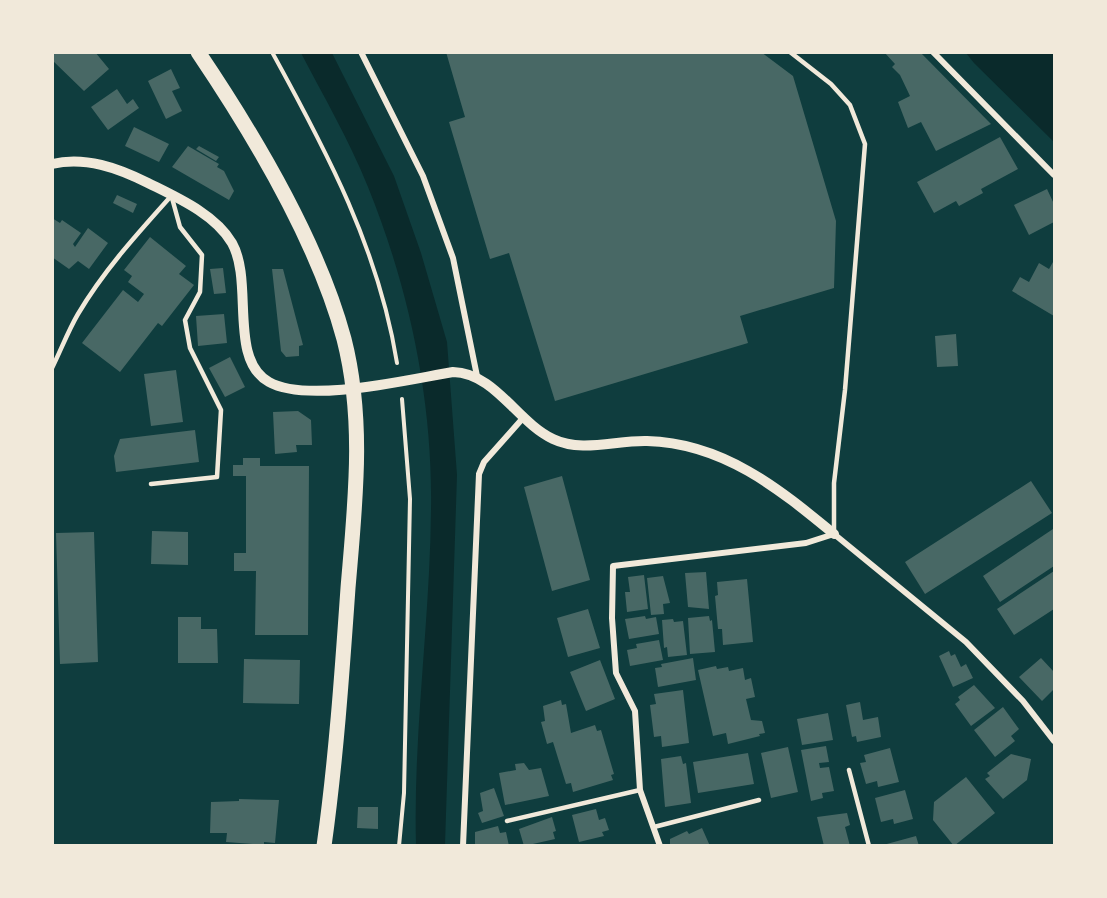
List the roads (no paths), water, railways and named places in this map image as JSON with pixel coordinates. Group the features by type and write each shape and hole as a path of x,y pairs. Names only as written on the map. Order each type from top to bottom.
{"main road":[{"path":"198,52 271,172 307,241 335,311 353,388 358,480 333,780 324,846"}],"street":[{"path":"361,52 423,176 453,258 474,375"},
{"path":"933,52 1054,175"},
{"path":"52,164 72,159 122,170 172,195 212,221 231,243 242,271 243,314 250,360 258,374 271,384 294,389 353,388 453,372 474,375 523,418 552,439 570,446 649,441 679,444 709,451 759,476 966,642 1023,701 1054,741"},
{"path":"462,846 479,474 484,462 523,418"},
{"path":"660,846 640,790 635,711 616,673 612,618 613,566 806,543 834,534"}],"lane":[{"path":"790,52 831,84 850,105 864,144 845,390 834,483 834,534"},
{"path":"52,368 78,315 99,284 124,248 172,195"},
{"path":"151,484 217,477 221,410 190,348 185,320 200,292 202,255 180,227 172,195"},
{"path":"849,770 869,846"},
{"path":"507,821 640,790"},
{"path":"654,827 759,800"}],"water":[{"path":"301,53 332,53 394,176 421,253 447,342 457,475 445,845 416,845 417,761 428,594 431,469 428,427 416,345 383,225 345,136"},
{"path":"966,53 1054,53 1054,142 974,63"}]}
